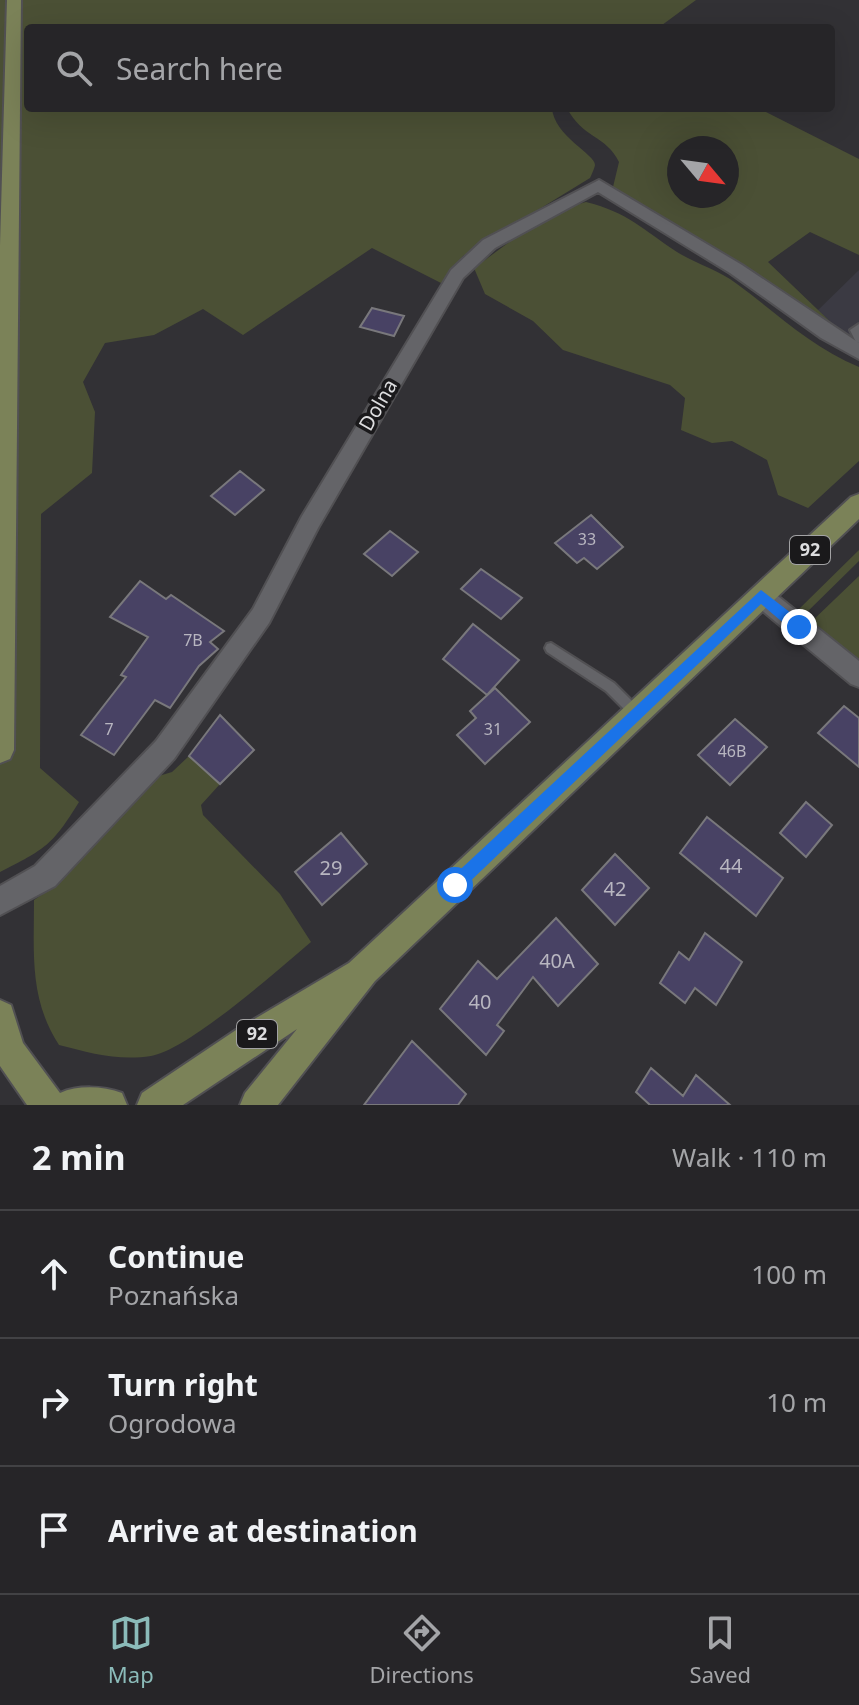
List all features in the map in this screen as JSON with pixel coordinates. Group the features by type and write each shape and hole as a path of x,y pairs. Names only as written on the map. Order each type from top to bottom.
{"main road":[{"path":"0,750 14,0"},
{"name":"92","path":"257,1105 364,970 859,504"},
{"name":"92","path":"154,1105 247,1041 364,970"},
{"path":"0,1016 5,1046 48,1105"},
{"path":"71,1105 110,1105"}],"street":[{"name":"Dolna","path":"0,901 45,876 165,750 261,616 310,522 440,300 464,267 489,244 599,185 734,268 821,330 859,352"},
{"path":"761,596 859,676"}],"lane":[{"path":"859,327 855,330 859,340"},
{"path":"551,648 610,687 637,713"}],"shaded area":[{"path":"859,270 859,348 811,317"}],"green space":[{"path":"0,0 696,0 663,24 24,24 24,112 553,112 566,135 589,155 595,165 590,178 463,256 441,283 372,248 243,335 203,309 154,335 105,343 83,382 95,412 92,473 41,514 40,768 79,802 46,845 0,872"},
{"path":"569,112 766,112 859,159 859,255 810,232 768,262 841,332 613,187 619,162 608,146 587,131"},
{"path":"586,202 624,217 677,252 730,279 810,340 859,367 859,461 808,508 778,495 767,460 732,441 712,443 681,430 685,398 670,385 563,350 533,321 485,294 474,268 541,221"},
{"path":"859,550 859,561 803,616 799,609"},
{"path":"859,576 859,663 810,623"},
{"path":"189,756 220,784 201,805 203,815 280,894 311,942 233,1007 167,1050 151,1056 127,1058 59,1045 49,1028 38,993 34,957 34,900 50,889 152,778 172,772"}],"building":[{"path":"372,308 404,316 394,336 360,327"},
{"path":"240,471 264,490 235,515 211,496"},
{"path":"591,515 623,547 597,569 584,558 577,563 555,543"},
{"path":"390,531 418,552 392,576 364,554"},
{"path":"481,569 522,598 501,619 461,589"},
{"path":"140,581 166,599 171,595 224,631 210,642 218,649 199,666 170,708 155,700 114,755 81,735 126,677 121,675 148,637 110,617"},
{"path":"473,624 519,660 487,695 443,659"},
{"path":"495,688 530,722 485,764 457,735 476,718 470,711"},
{"path":"844,706 859,718 859,767 818,733"},
{"path":"220,715 254,750 220,784 189,756"},
{"path":"735,719 767,747 730,785 698,755"},
{"path":"806,802 832,825 806,857 780,833"},
{"path":"707,817 783,878 756,916 680,853"},
{"path":"341,833 367,864 322,905 295,872"},
{"path":"615,854 649,888 615,925 582,890"},
{"path":"556,918 598,964 558,1006 533,977 497,1025 504,1031 486,1055 440,1009 478,961 497,979"},
{"path":"705,933 742,962 716,1005 695,988 685,1003 660,983 679,952 689,960"},
{"path":"412,1041 466,1094 458,1105 364,1105"},
{"path":"651,1068 683,1096 696,1075 730,1105 650,1105 636,1092"}],"route":[{"path":"455,885 761,596 799,627"}]}
